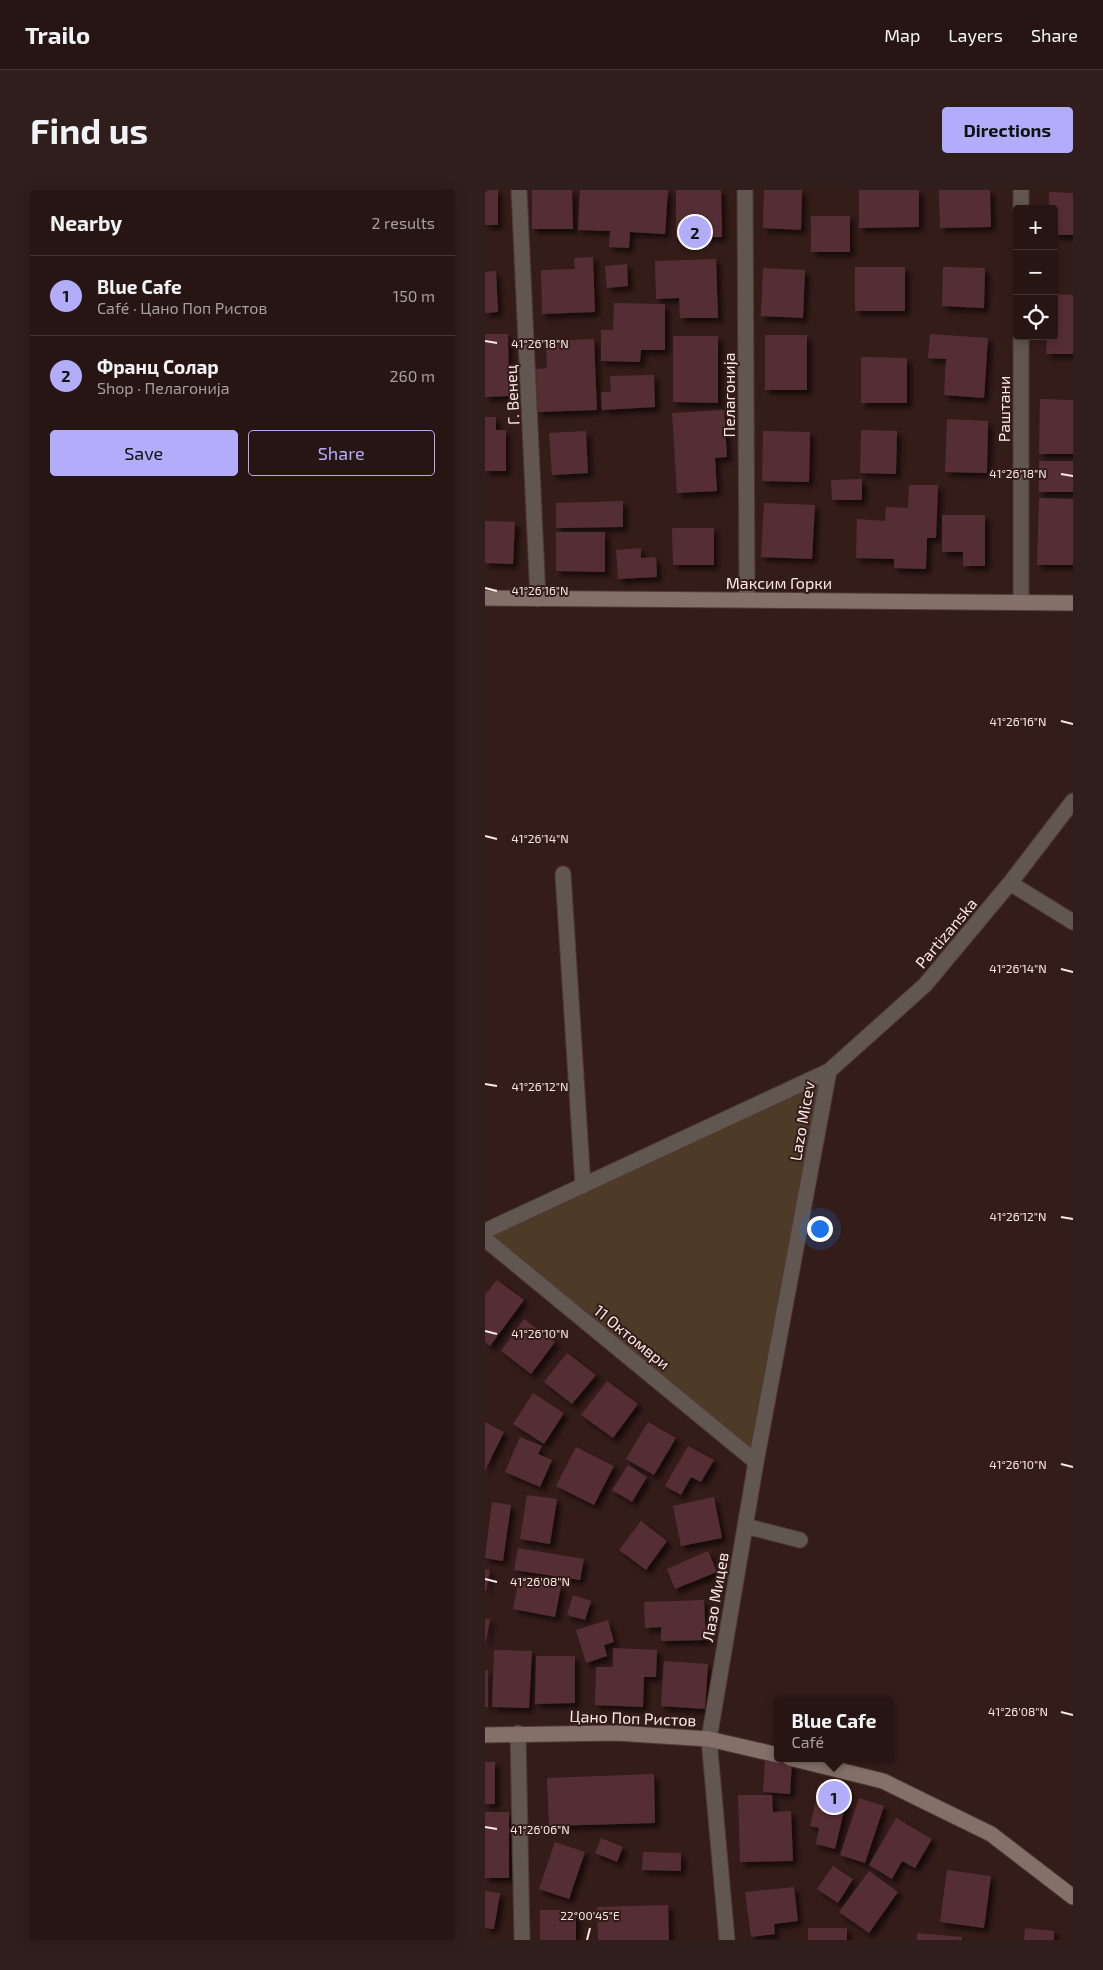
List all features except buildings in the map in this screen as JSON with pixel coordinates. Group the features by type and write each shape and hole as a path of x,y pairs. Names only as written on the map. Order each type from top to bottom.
{"street":[{"name":"Г. Венец","path":"519,190 539,599"},
{"name":"Пелагонија","path":"745,190 747,600"},
{"path":"1021,190 1021,205"},
{"name":"Раштани","path":"1021,340 1021,602"},
{"name":"Максим Горки","path":"485,598 1073,603"},
{"name":"Partizanska","path":"829,1071 925,985 1010,883 1073,802"},
{"path":"563,874 583,1186"},
{"path":"1010,883 1073,922"},
{"name":"Lazo Micev","path":"485,1231 829,1071"},
{"name":"Lazo Micev","path":"756,1462 829,1071"},
{"name":"11 Октомври","path":"485,1239 756,1462"},
{"name":"Лазо Мицев","path":"727,1940 709,1739 756,1462"},
{"path":"745,1526 800,1540"},
{"path":"518,1733 522,1940"},
{"name":"Цано Поп Ристов","path":"485,1735 617,1733 709,1739 774,1754"},
{"path":"806,1762 883,1781 982,1829 1073,1896"}],"shaded area":[{"path":"829,1071 756,1462 485,1239"}],"place":[{"name":"Франц Солар","path":"695,232"},
{"name":"Blue Cafe","path":"834,1797"}]}
